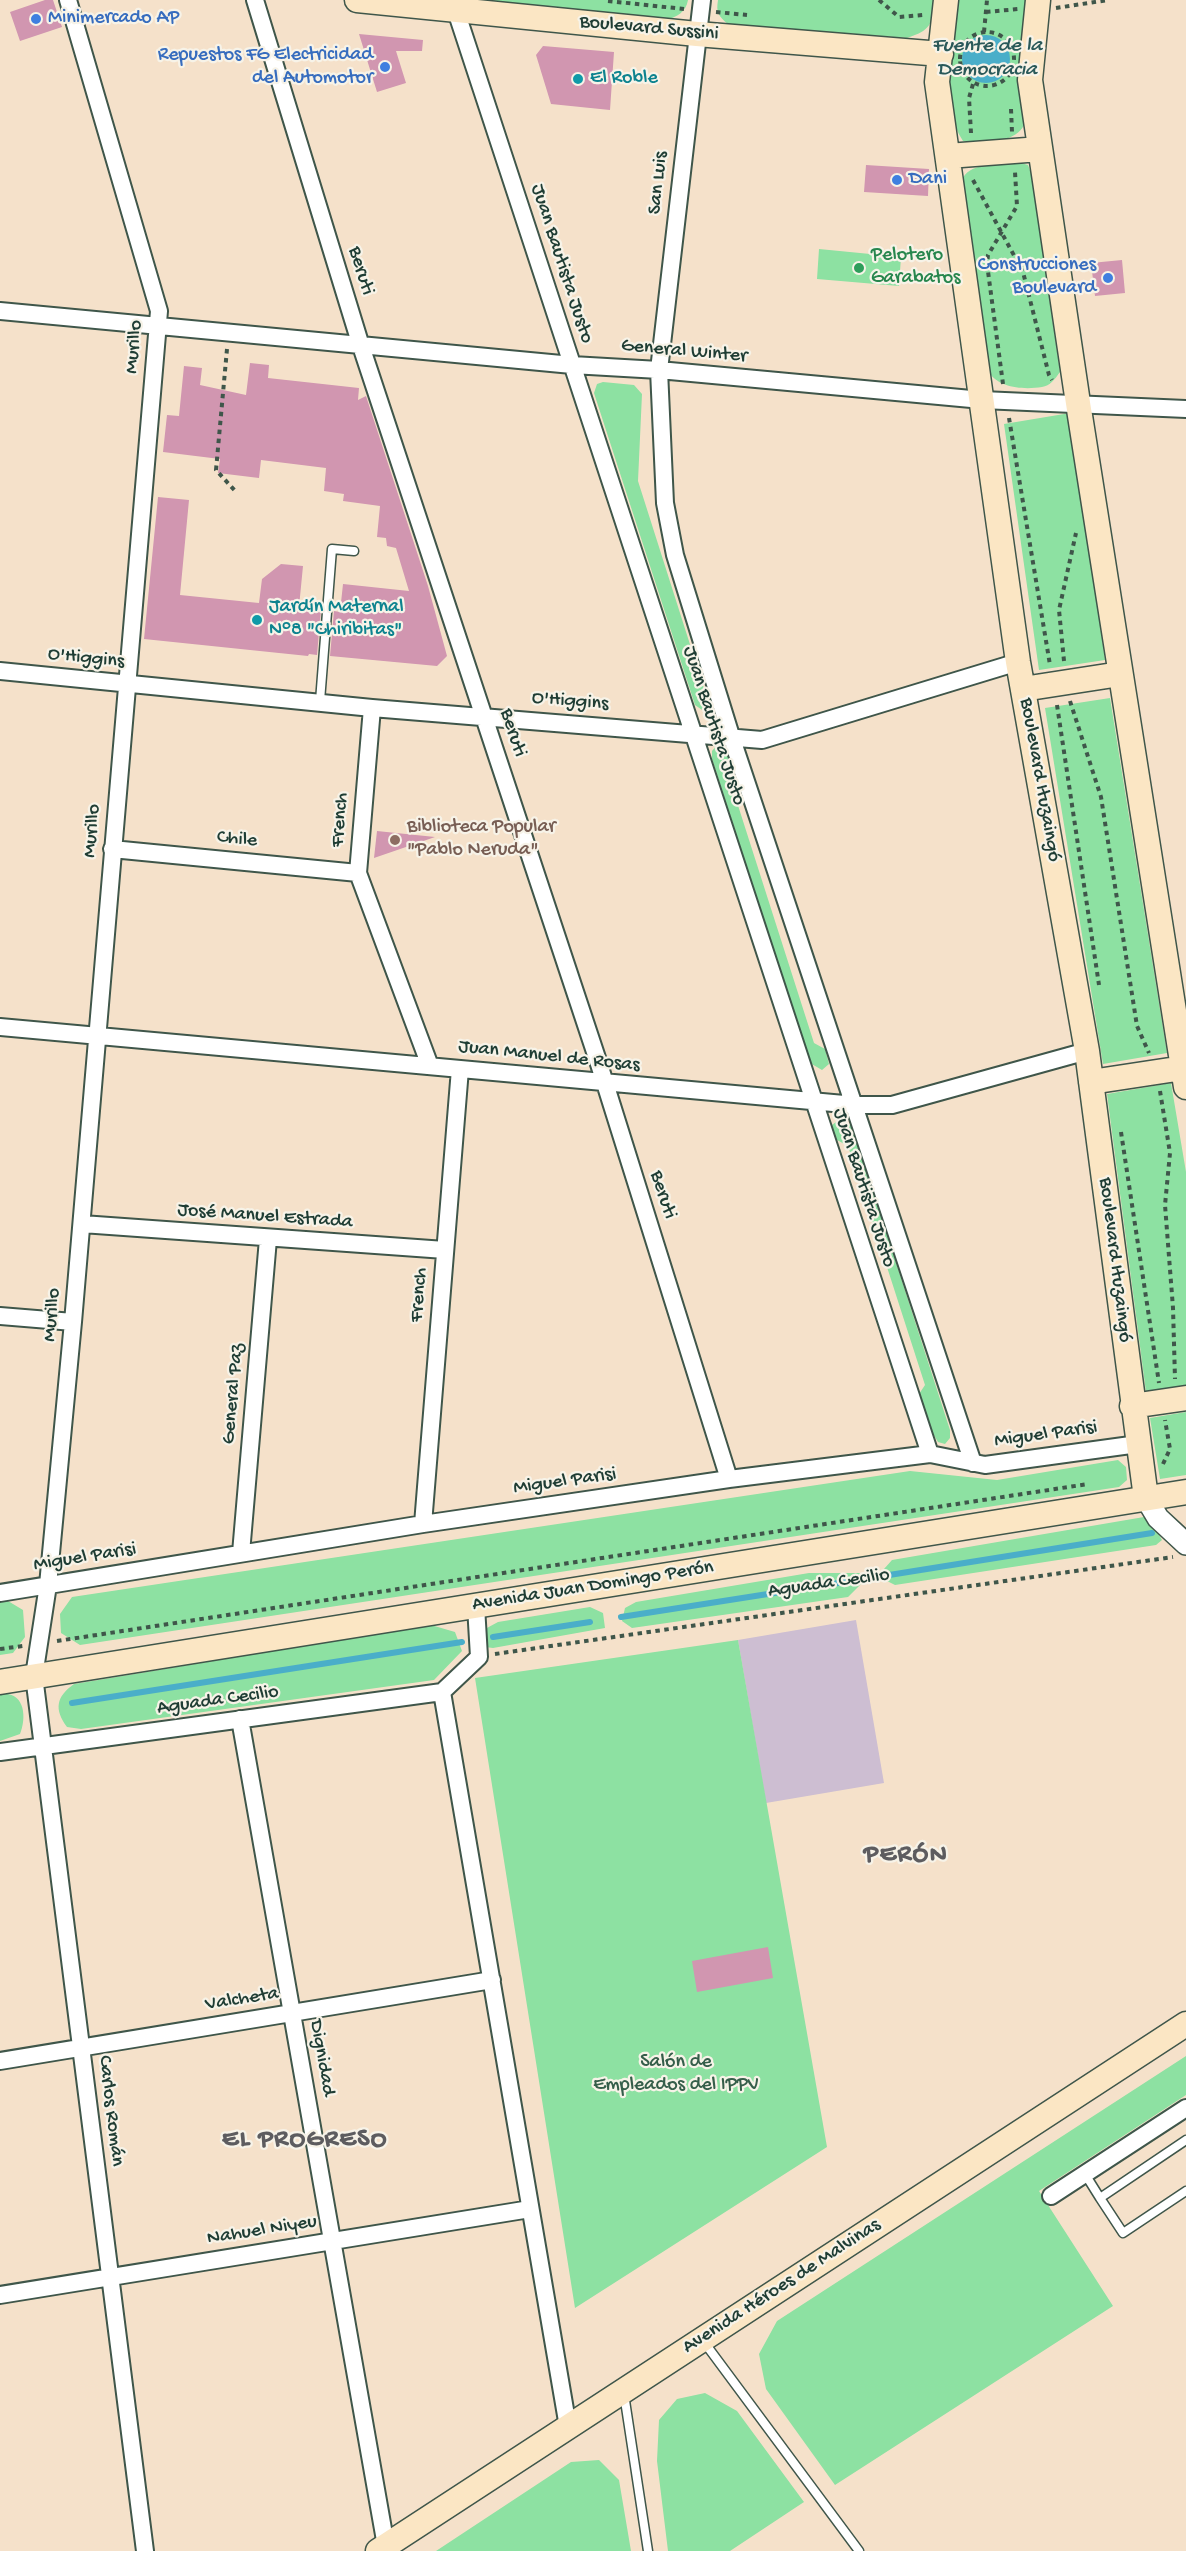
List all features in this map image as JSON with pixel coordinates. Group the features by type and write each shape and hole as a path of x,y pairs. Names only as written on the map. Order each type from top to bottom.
{"main road":[{"name":"Boulevard Sussini","path":"357,0 697,34 941,54"},
{"path":"1038,4 1030,80 1070,402 1182,1031 1184,1078 1158,1072 1091,1082"},
{"name":"Boulevard Ituzaingó","path":"946,7 937,82 960,156 982,400 1018,662 1087,1051 1132,1406 1146,1498"},
{"path":"960,156 1040,149"},
{"path":"1023,689 1120,674"},
{"path":"1132,1406 1181,1398"},
{"name":"Avenida Juan Domingo Perón","path":"0,1682 1186,1491"},
{"name":"Avenida Héroes de Malvinas","path":"382,2549 1186,2024"}],"street":[{"name":"Murillo","path":"34,1676 48,1585 82,1224 159,311 68,0"},
{"name":"Beruti","path":"255,0 361,346 604,1084 729,1479"},
{"name":"San Luis","path":"659,370 701,5"},
{"name":"Juan Bautista Justo","path":"456,11 694,734 812,1102 930,1454"},
{"name":"General Winter","path":"0,311 361,346 572,365 659,370 982,400 1070,402 1186,409"},
{"name":"Juan Bautista Justo","path":"659,370 665,503 675,555 732,739 973,1463"},
{"name":"O'Higgins","path":"0,671 320,701 372,708 762,741 1018,662"},
{"name":"French","path":"372,708 358,873 430,1066"},
{"name":"Chile","path":"112,849 358,873"},
{"name":"Juan Manuel de Rosas","path":"0,1027 604,1084 812,1102 892,1106 1087,1051"},
{"name":"French","path":"423,1524 460,1070"},
{"name":"José Manuel Estrada","path":"82,1224 445,1250"},
{"name":"General Paz","path":"241,1553 268,1239"},
{"path":"0,1316 73,1322"},
{"name":"Miguel Parisi","path":"0,1593 423,1524 729,1479 930,1454 985,1465 1138,1444"},
{"name":"Boulevard Ituzaingó","path":"1146,1498 1180,1551"},
{"path":"476,1606 478,1657 442,1692 568,2427"},
{"name":"Carlos Román","path":"34,1676 145,2551"},
{"name":"Aguada Cecilio","path":"0,1752 442,1692"},
{"name":"Dignidad","path":"240,1719 332,2241 382,2549"},
{"name":"Valcheta","path":"0,2061 492,1980"},
{"path":"1051,2196 1186,2108"},
{"name":"Nahuel Niyeu","path":"0,2295 530,2209"}],"lane":[{"path":"320,701 332,549 354,551"},
{"path":"1100,2198 1186,2140"},
{"path":"1084,2174 1123,2233 1186,2191"},
{"path":"702,2339 859,2551"},
{"path":"624,2391 648,2551"}],"path":[{"path":"879,0 899,17 946,7"},
{"path":"984,32 987,0"},
{"path":"986,12 1038,4 1065,8 1108,0"},
{"path":"603,1 701,5 748,15"},
{"path":"984,32 1004,38 1014,53 1012,71 999,84 991,87 973,84 961,70 960,52 970,37 984,32"},
{"path":"973,84 960,156 1023,272 1049,375 1070,402"},
{"path":"229,333 216,470 237,492"},
{"path":"1076,531 1059,610 1066,682 1072,710 1101,797 1137,1026 1158,1072 1170,1153 1165,1205 1181,1398"},
{"name":"Aguada Cecilio","path":"478,1657 1180,1551"}],"shaded area":[{"path":"856,1620 884,1783 766,1803 738,1640"}],"green space":[{"path":"468,0 688,0 680,13 666,20"},
{"path":"718,0 935,0 929,25 921,32 907,38 728,24 718,14"},
{"path":"958,0 1028,0 1025,123 1015,135 998,141 963,141 956,127 950,92 950,72"},
{"path":"1021,163 1028,165 1031,173 1060,372 1047,385 1035,388 1005,385 989,372 963,178 973,169 981,166"},
{"name":"Pelotero Garabatos","path":"819,249 901,257 899,286 817,279"},
{"path":"603,382 634,385 642,394 638,481 708,701 705,712 695,705 594,393 597,384"},
{"path":"1070,413 1105,660 1039,670 1004,424"},
{"path":"1110,698 1167,1053 1103,1064 1045,708"},
{"path":"717,745 724,747 732,762 727,771 814,1043 825,1049 829,1064 822,1070 810,1063 712,759 712,751"},
{"path":"1171,1083 1186,1172 1186,1385 1146,1392 1107,1094"},
{"path":"840,1119 852,1126 950,1430 950,1438 945,1444 938,1442 933,1434 919,1394 925,1385 848,1146 837,1140 832,1125"},
{"path":"1186,1412 1186,1475 1160,1479 1150,1418"},
{"path":"1118,1460 1126,1467 1127,1480 1119,1487 80,1645 61,1633 60,1614 72,1597 910,1471 997,1480"},
{"path":"1144,1517 1150,1519 1162,1540 1156,1545 895,1585 885,1580 884,1569 892,1560"},
{"path":"809,1573 860,1573 861,1584 848,1597 632,1628 622,1621 625,1608 636,1602"},
{"path":"8,1601 23,1610 25,1637 13,1653 0,1655 0,1602"},
{"path":"590,1607 603,1613 605,1628 493,1648 485,1647 485,1629 498,1622"},
{"path":"431,1625 455,1632 462,1651 434,1680 81,1729 67,1727 60,1715 60,1699 74,1684"},
{"name":"Salón de Empleados del IPPV","path":"738,1640 827,2147 575,2308 475,1678"},
{"path":"0,1694 8,1694 19,1701 22,1706 23,1720 20,1734 0,1741"},
{"path":"1186,2056 1186,2095 1039,2191 1113,2306 835,2485 766,2389 759,2354 777,2321"},
{"path":"705,2393 737,2411 804,2502 730,2551 668,2551 657,2461 659,2420 677,2399"},
{"path":"599,2460 619,2480 631,2551 436,2551 571,2462"}],"water":[{"name":"Fuente de la Democracia","path":"981,35 991,35 1006,45 1010,59 1009,68 1000,79 991,83 981,83 966,73 962,64 962,54 972,39"}],"building":[{"name":"Minimercado AP","path":"45,0 53,0 62,27 20,41 10,12"},
{"name":"Repuestos FG Electricidad del Automotor","path":"359,34 423,40 422,51 396,51 406,83 377,92"},
{"name":"El Roble","path":"543,46 614,52 610,110 551,104 536,55"},
{"name":"Dani","path":"866,165 929,169 928,196 864,192"},
{"name":"Construcciones Boulevard","path":"1122,260 1125,293 1095,296 1091,263"},
{"path":"250,363 269,365 268,378 359,388 358,400 366,396 428,586 447,656 437,666 330,656 334,611 340,612 343,584 409,591 396,548 387,546 386,538 377,537 380,506 343,501 344,494 324,491 326,468 261,460 259,478 218,473 220,459 163,452 167,415 179,416 184,366 202,368 200,385 246,395"},
{"path":"158,497 189,500 180,595 259,603 262,579 281,564 303,566 299,607 321,610 317,655 309,654 308,656 144,639"},
{"name":"Biblioteca Popular \"Pablo Neruda\"","path":"377,831 435,837 374,858"},
{"path":"768,1947 773,1978 697,1992 692,1961"}],"waterway":[{"path":"883,1576 1152,1533"},
{"path":"621,1617 851,1581"},
{"path":"493,1637 590,1622"},
{"path":"72,1703 462,1642"}],"place":[{"name":"Minimercado AP","path":"36,19"},
{"name":"Repuestos FG Electricidad del Automotor","path":"385,67"},
{"name":"El Roble","path":"578,79"},
{"name":"Dani","path":"897,180"},
{"name":"Pelotero Garabatos","path":"859,268"},
{"name":"Construcciones Boulevard","path":"1108,278"},
{"name":"Jardín Maternal N°8 \"Chiribitas\"","path":"257,620"},
{"name":"Biblioteca Popular \"Pablo Neruda\"","path":"395,840"}],"district":[{"name":"PERÓN","path":"906,1856"},
{"name":"EL PROGRESO","path":"305,2141"}]}
